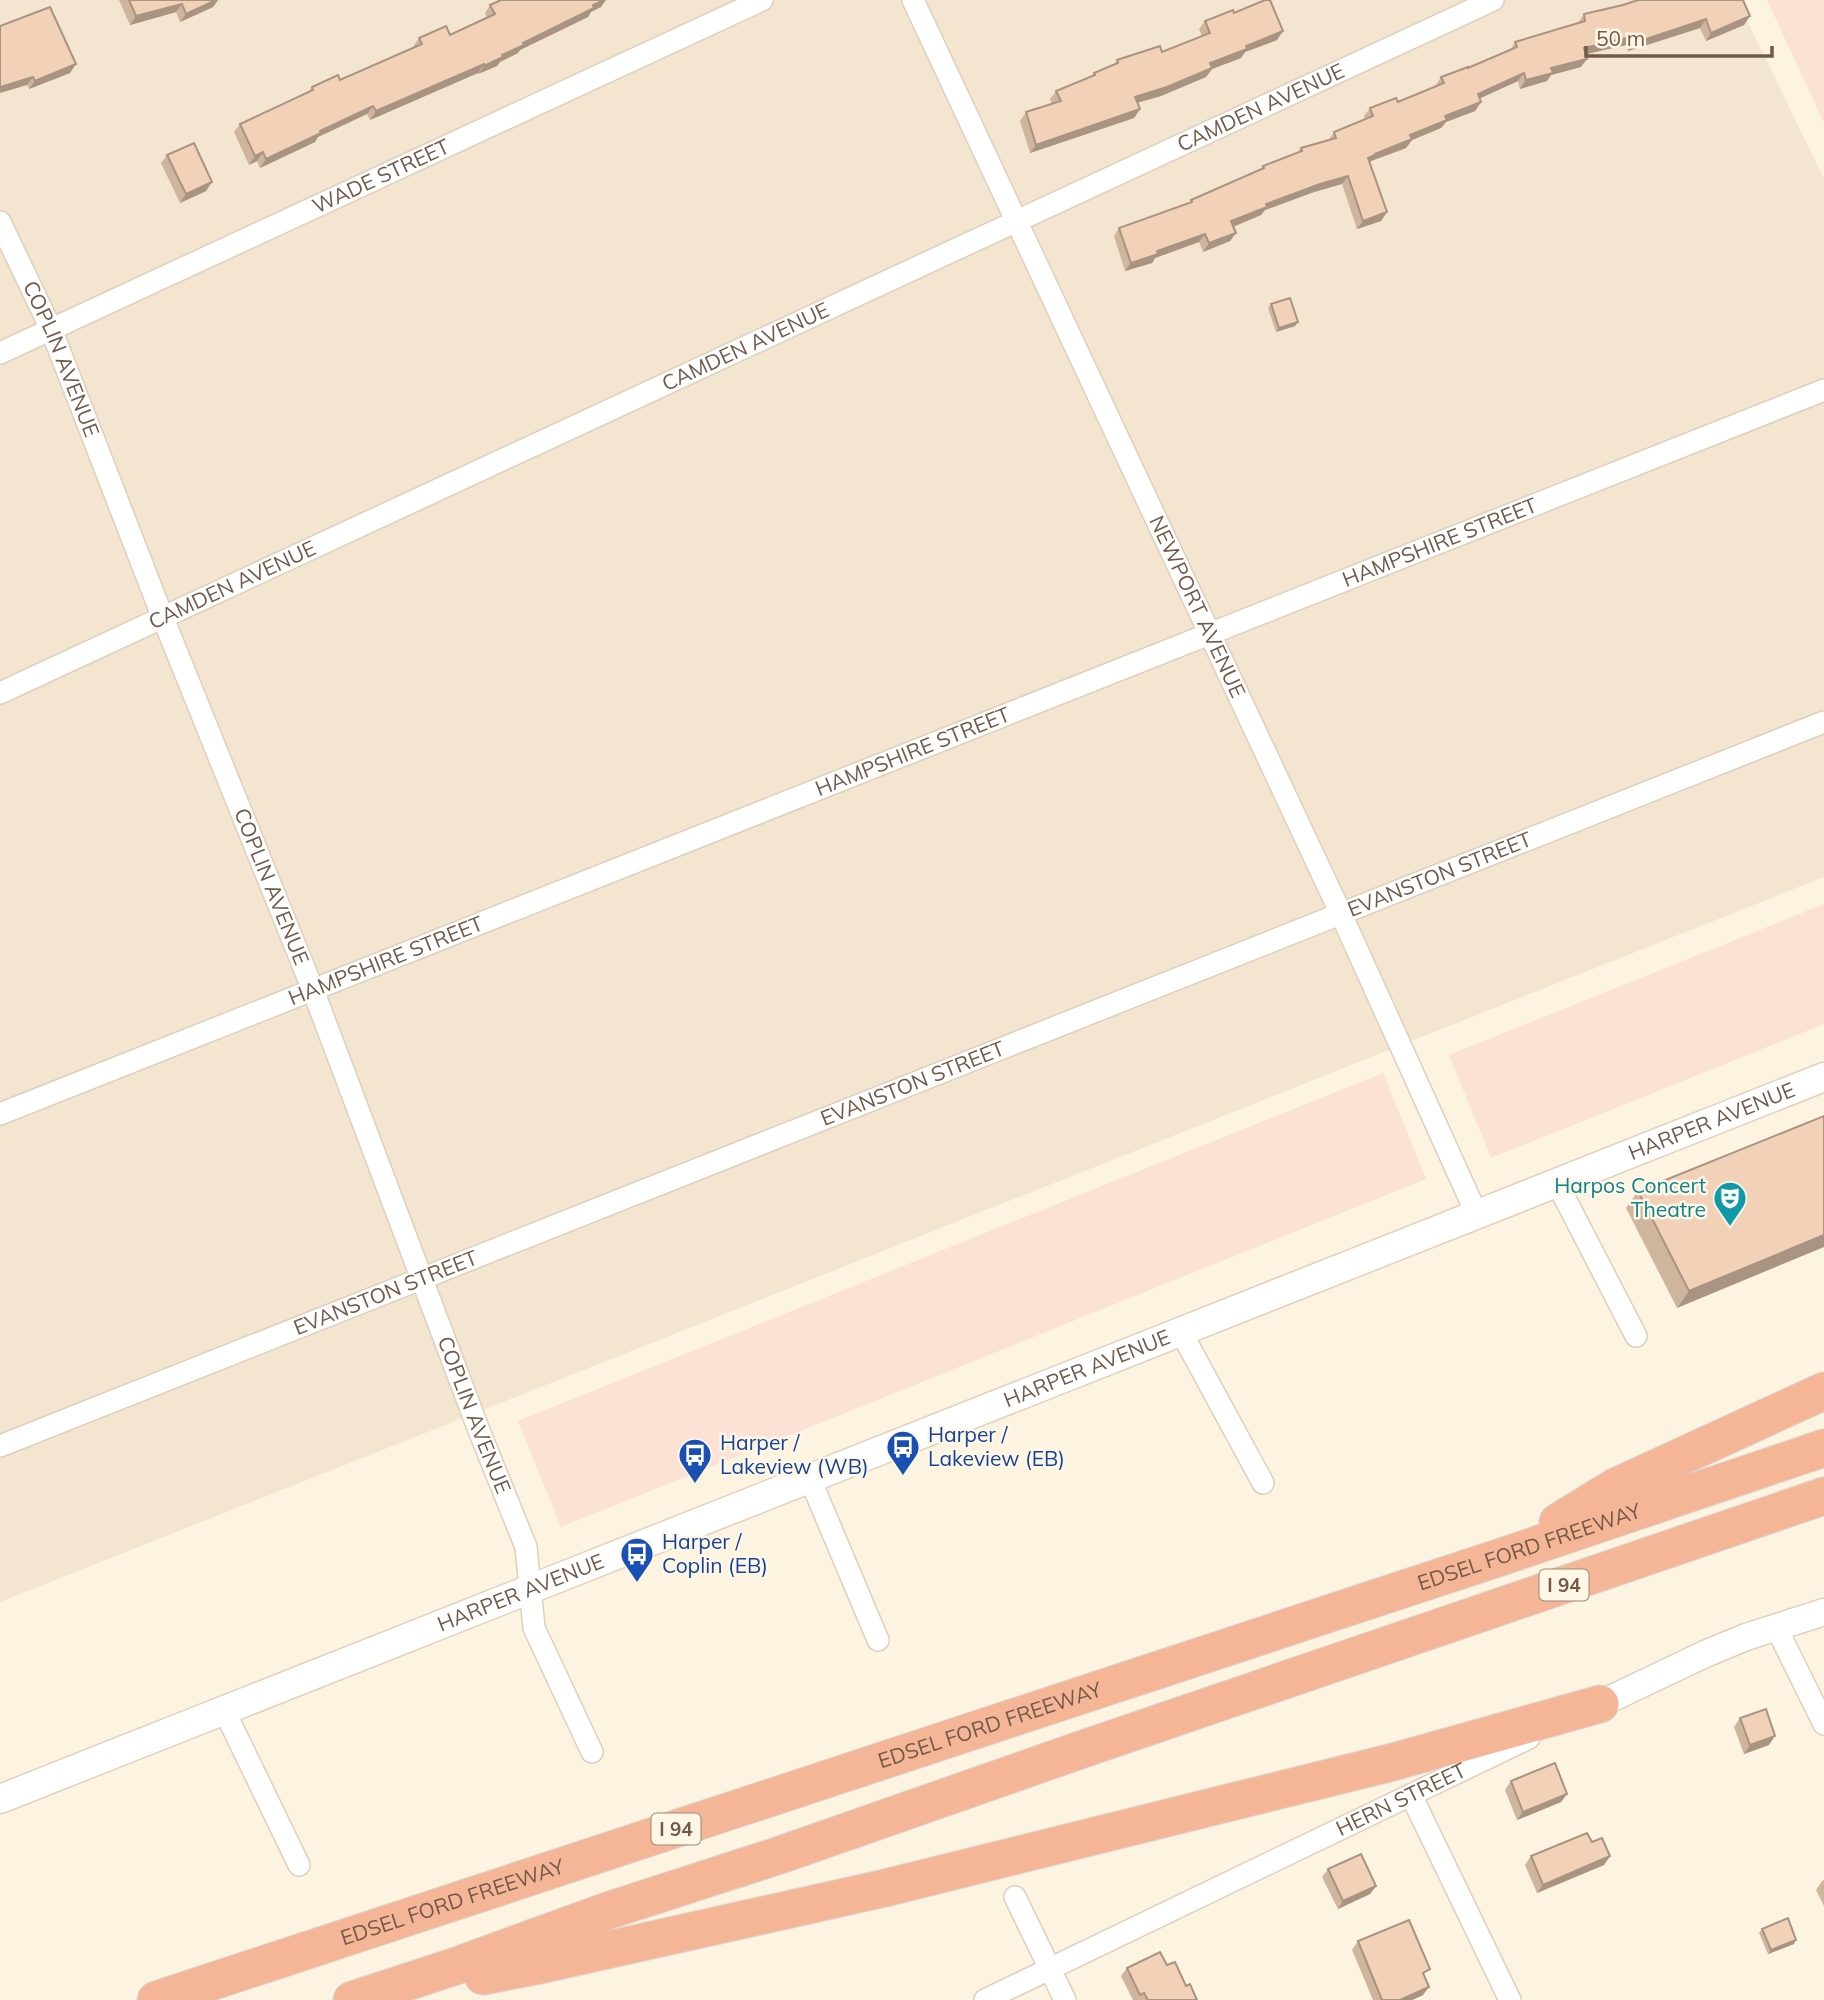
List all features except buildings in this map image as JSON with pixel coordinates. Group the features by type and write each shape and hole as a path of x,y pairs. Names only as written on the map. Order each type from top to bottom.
{"highway":[{"path":"1498,1558 1615,1488 1824,1391"},
{"name":"EDSEL FORD FREEWAY","path":"156,2000 1824,1448"},
{"name":"I 94","path":"353,2000 1824,1496"},
{"path":"353,2000 540,1965 885,1888 1393,1762 1601,1704"}],"main road":[{"name":"HARPER AVENUE","path":"0,1799 1824,1077"}],"street":[{"name":"WADE STREET","path":"0,353 762,0"},
{"name":"NEWPORT AVENUE","path":"914,0 1341,914 1477,1215"},
{"name":"CAMDEN AVENUE","path":"0,693 1493,0"},
{"name":"COPLIN AVENUE","path":"0,222 51,330 163,618 313,990 478,1428 526,1547 534,1628 592,1752"},
{"name":"HAMPSHIRE STREET","path":"0,1114 1824,390"},
{"name":"EVANSTON STREET","path":"0,1446 1824,722"},
{"path":"1558,1182 1636,1336"},
{"path":"1181,1332 1263,1483"},
{"path":"810,1479 878,1640"},
{"name":"HERN STREET","path":"985,2000 1705,1654 1750,1635 1824,1612"},
{"path":"1776,1627 1824,1724"},
{"path":"224,1710 299,1865"},
{"path":"1410,1795 1510,2000"},
{"path":"1015,1897 1065,2000"}],"shaded area":[{"path":"0,0 1737,0 1824,179 1824,877 0,1602"},
{"path":"1767,0 1824,0 1824,123"},
{"path":"1824,904 1824,1024 1491,1158 1449,1055"},
{"path":"1383,1073 1426,1179 561,1527 518,1421"}],"place":[{"name":"Harpos Concert Theatre","path":"1730,1228"},
{"name":"Harper / Lakeview (EB)","path":"903,1477"},
{"name":"Harper / Lakeview (WB)","path":"695,1485"},
{"name":"Harper / Coplin (EB)","path":"637,1584"}]}
